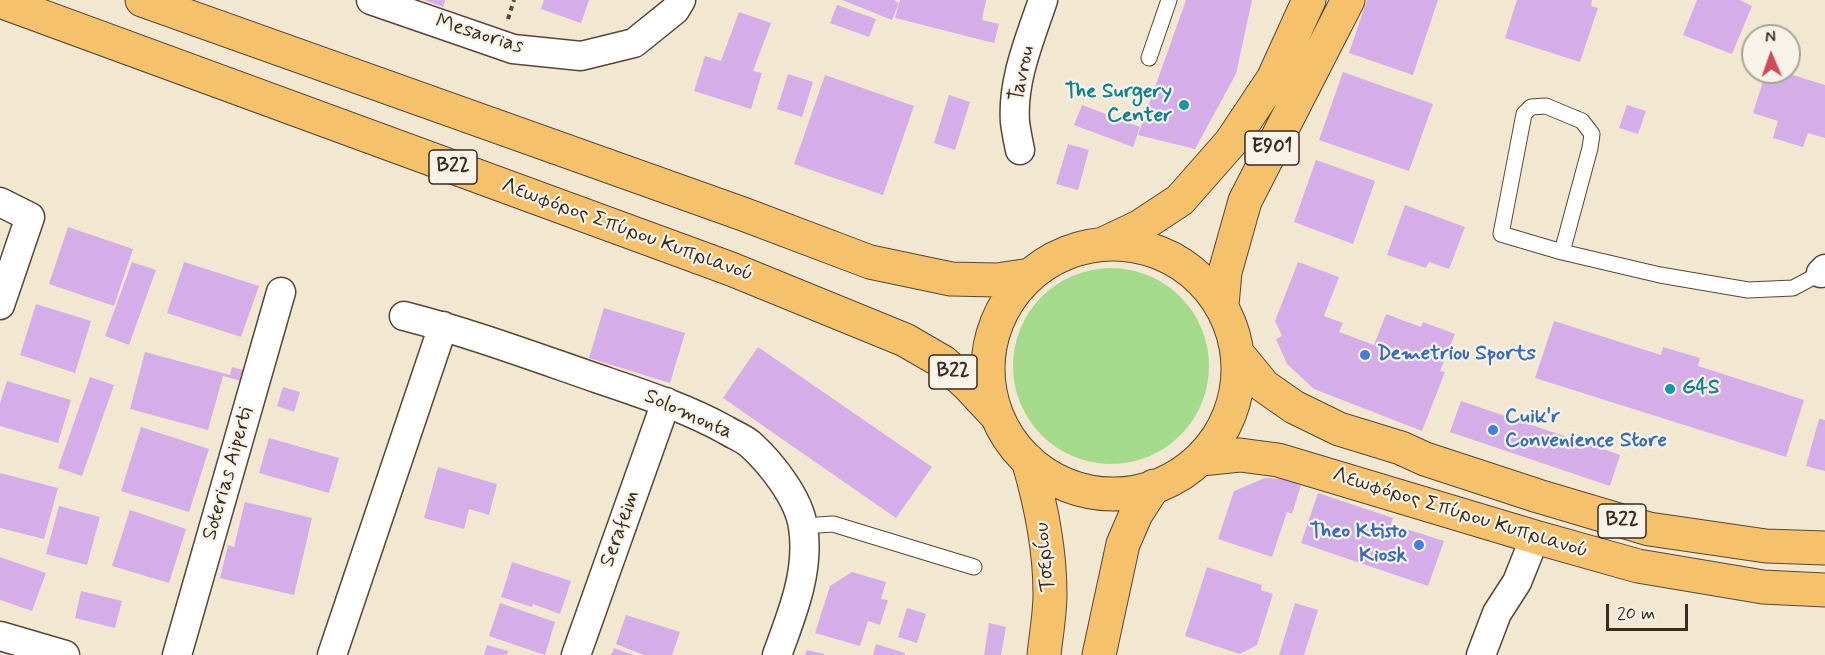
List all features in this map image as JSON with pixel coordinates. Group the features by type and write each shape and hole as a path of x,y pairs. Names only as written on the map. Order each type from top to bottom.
{"main road":[{"name":"B22","path":"142,0 743,214 870,262 951,279 997,280 1030,275"},
{"name":"E901","path":"1101,245 1139,227 1180,200 1231,142 1273,80 1309,0"},
{"name":"E901","path":"1222,305 1225,272 1245,201 1347,0"},
{"name":"Λεωφόρος Σπύρου Κυπριανού","path":"0,1 731,269 894,335 942,362 995,414"},
{"path":"1119,243 1160,251 1196,273 1222,305 1237,344 1238,386 1226,426 1201,459 1167,482 1127,494 1086,492 1047,476 1016,449 995,414 986,373 991,332 1010,295 1030,275 1040,266 1077,248 1119,243"},
{"name":"Λεωφόρος Σπύρου Κυπριανού","path":"1237,353 1264,386 1294,407 1339,429 1538,496 1649,529 1766,546 1825,548"},
{"name":"Λεωφόρος Σπύρου Κυπριανού","path":"1201,459 1240,455 1278,460 1638,566 1763,587 1825,590"},
{"name":"Τσερίου","path":"1028,460 1041,502 1048,547 1050,596 1044,655"},
{"path":"1099,655 1123,544 1136,514 1154,486"}],"street":[{"name":"Mesaorias","path":"370,0 513,49 581,56 634,43 675,10 681,0"},
{"name":"Tavrou","path":"1020,150 1016,122 1019,72 1043,0"},
{"path":"0,202 30,217 0,305"},
{"name":"Soterias Aiperti","path":"177,655 281,292"},
{"name":"Solomonta","path":"404,316 443,326 666,402 707,420 749,443 777,473 792,498 803,526 804,561 799,595 777,655"},
{"path":"332,655 443,326"},
{"name":"Serafeim","path":"576,655 666,402"},
{"path":"1481,655 1497,613 1517,582 1535,537"},
{"path":"0,636 65,655"}],"lane":[{"path":"1149,58 1169,0"},
{"path":"1562,252 1592,134 1582,121 1546,106 1531,107 1524,114 1501,234 1562,252 1660,275 1748,290 1793,288 1823,271"},
{"path":"803,526 833,524 974,567"}],"green space":[{"path":"1111,268 1130,270 1148,276 1165,285 1180,297 1192,312 1201,329 1207,347 1209,366 1207,385 1201,403 1192,420 1180,435 1165,447 1148,456 1130,462 1111,464 1092,462 1074,456 1057,447 1042,435 1030,420 1021,403 1015,385 1013,366 1015,347 1021,329 1030,312 1042,297 1057,285 1074,276 1092,270"}],"building":[{"path":"424,0 445,0 443,7"},
{"path":"544,0 589,0 581,23 541,9"},
{"path":"842,0 894,0 899,3 892,20"},
{"path":"900,0 986,0 982,20 999,24 994,43 895,18"},
{"name":"The Surgery Center","path":"1186,0 1252,0 1236,74 1195,149 1138,135"},
{"path":"1367,0 1438,0 1413,75 1349,53"},
{"path":"1517,0 1592,0 1591,6 1598,8 1580,62 1505,38"},
{"path":"1697,0 1740,0 1752,6 1744,24 1741,24 1741,32 1732,54 1683,35"},
{"path":"837,5 876,19 869,37 830,23"},
{"path":"739,12 771,23 753,71 762,73 751,109 694,91 705,56 721,61"},
{"path":"1343,72 1433,104 1409,171 1319,140"},
{"path":"788,74 813,82 802,117 777,109"},
{"path":"825,75 914,106 883,195 794,164"},
{"path":"1801,78 1825,85 1825,138 1808,133 1803,147 1773,138 1778,121 1753,113 1762,84 1801,84"},
{"path":"949,95 970,102 955,150 934,143"},
{"path":"1082,105 1140,127 1133,147 1074,125"},
{"path":"1627,105 1646,111 1638,134 1619,128"},
{"path":"1068,144 1089,150 1078,190 1056,184"},
{"path":"1316,160 1375,181 1353,244 1294,222"},
{"path":"1405,205 1465,227 1449,269 1429,262 1426,268 1387,255"},
{"path":"68,227 133,249 114,306 49,284"},
{"path":"132,262 156,270 129,345 105,336"},
{"path":"184,262 259,286 241,337 167,313"},
{"name":"Demetriou Sports","path":"1298,262 1339,277 1324,316 1343,323 1339,332 1374,345 1386,314 1421,327 1423,322 1455,334 1440,371 1445,372 1422,431 1314,389 1287,364 1276,339 1282,336 1275,321"},
{"path":"36,304 91,321 75,373 20,355"},
{"path":"604,308 685,333 670,383 589,358"},
{"name":"G4S","path":"1554,321 1661,355 1663,347 1700,358 1698,366 1804,400 1786,457 1535,378"},
{"path":"758,347 932,467 896,518 723,398"},
{"path":"145,352 230,375 232,367 250,372 248,383 223,376 208,430 130,409"},
{"path":"90,377 114,385 82,476 58,468"},
{"path":"7,381 71,400 58,443 0,426 0,403"},
{"path":"283,387 300,392 294,412 277,406"},
{"path":"1461,401 1620,455 1610,486 1450,432"},
{"path":"1819,419 1825,420 1825,471 1806,466"},
{"path":"141,427 209,449 189,512 121,491"},
{"path":"269,438 339,458 329,493 259,473"},
{"path":"438,467 497,484 489,515 469,509 464,529 424,518"},
{"path":"0,473 58,488 44,539 0,528"},
{"path":"1265,478 1283,479 1301,485 1292,514 1287,512 1272,557 1218,539 1234,491"},
{"path":"1318,493 1393,518 1391,524 1444,541 1428,586 1301,543"},
{"path":"245,502 312,518 294,595 220,578 228,545 234,547"},
{"path":"59,506 100,517 87,565 46,554"},
{"path":"130,510 186,529 169,583 112,566"},
{"path":"0,557 46,573 32,611 0,600"},
{"path":"512,562 571,581 560,614 533,604 532,607 501,597"},
{"path":"1207,567 1262,585 1261,590 1273,594 1257,645 1240,654 1185,636"},
{"path":"852,572 886,582 881,599 888,600 880,625 868,621 860,646 815,633 830,586"},
{"path":"81,591 122,601 115,628 75,618"},
{"path":"500,603 555,622 545,655 489,636"},
{"path":"1295,603 1318,610 1304,655 1279,655"},
{"path":"907,608 926,614 917,643 898,637"},
{"path":"626,615 680,632 672,655 644,655 616,644"},
{"path":"989,623 1006,627 1001,655 984,655"},
{"path":"876,644 905,653 905,655 873,655"},
{"path":"487,645 508,651 507,655 484,655"},
{"path":"614,648 633,655 611,655"},
{"path":"807,650 824,654 824,655 805,655"}],"place":[{"name":"The Surgery Center","path":"1184,105"},
{"name":"Demetriou Sports","path":"1365,355"},
{"name":"G4S","path":"1670,389"},
{"name":"Cuik'r Convenience Store","path":"1493,430"},
{"name":"Theo Ktisto Kiosk","path":"1419,545"}]}
